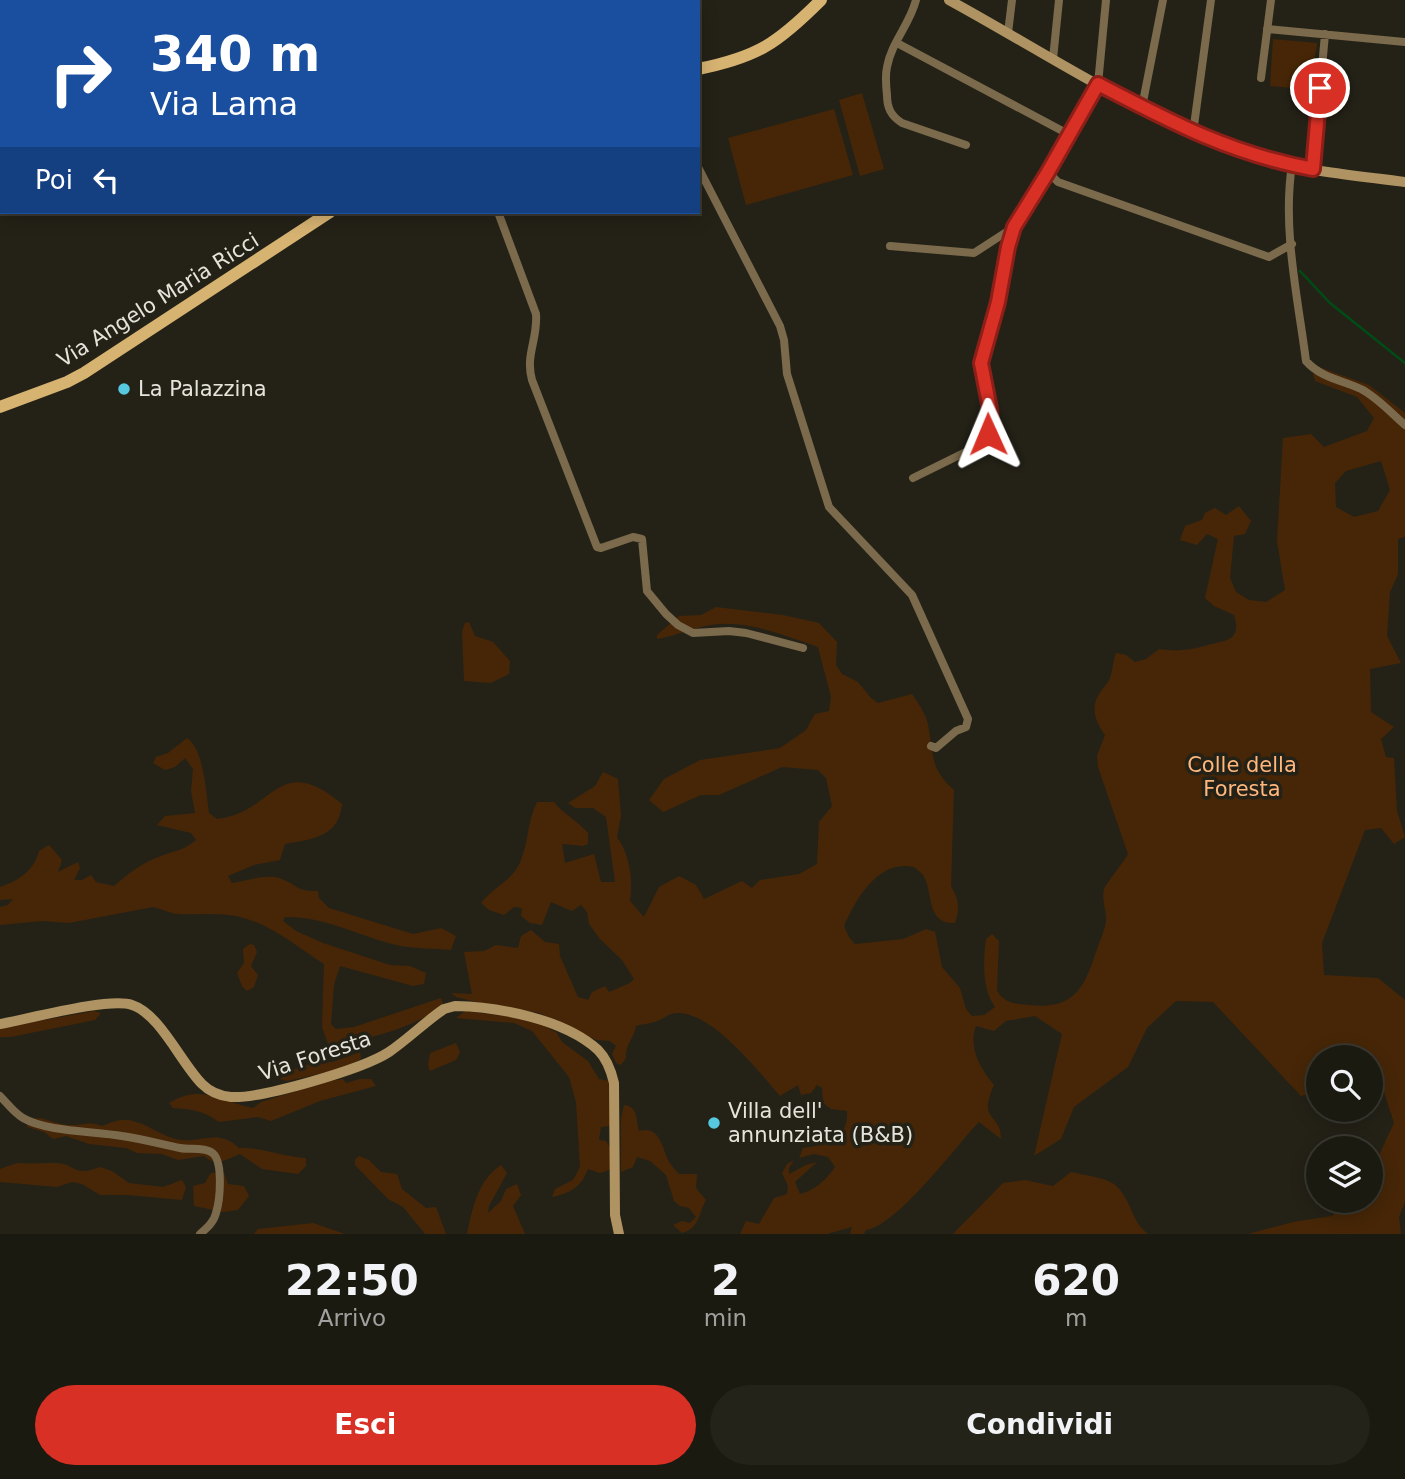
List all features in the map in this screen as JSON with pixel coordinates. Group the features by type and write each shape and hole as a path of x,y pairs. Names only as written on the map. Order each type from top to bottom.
{"main road":[{"path":"700,69 732,61 768,46 784,36 821,0"},
{"path":"949,0 963,4 1098,84 1193,133 1292,165 1405,183"},
{"name":"Via Angelo Maria Ricci","path":"0,407 84,373 327,214"},
{"name":"Via Foresta","path":"0,1024 106,1003 132,1005 140,1008 155,1023 203,1086 221,1095 247,1097 366,1064 388,1052 444,1009 455,1006 514,1014 550,1023 584,1040 599,1051 609,1064 614,1083 615,1215 619,1234"}],"street":[{"path":"916,0 913,12 889,57 887,103 894,118 967,145"},
{"path":"1008,33 1012,0"},
{"path":"1053,58 1059,0"},
{"path":"913,478 984,443 988,434 991,423 990,409 981,363 998,302 1008,247 1014,227 1098,84 1107,0"},
{"path":"1142,107 1163,0"},
{"path":"1193,133 1212,0"},
{"path":"1261,78 1271,0"},
{"path":"1267,29 1405,42"},
{"path":"1313,169 1325,34"},
{"path":"897,43 1070,135"},
{"path":"1292,165 1288,187 1292,244 1306,362 1319,373 1363,390 1405,425"},
{"path":"700,171 780,326 787,374 829,506 912,595 968,719 966,727 956,731 936,748 931,746"},
{"path":"1048,172 1058,182 1269,257 1292,244"},
{"path":"499,214 536,314 536,331 528,360 532,380 597,547 633,537 642,539 647,591 666,614 687,630 694,633 729,631 803,648"},
{"path":"890,246 974,253 1014,227"},
{"path":"0,1096 17,1114 36,1123 186,1149 208,1150 215,1154 220,1174 216,1214 200,1234"}],"green space":[{"path":"1273,39 1317,43 1312,66 1314,81 1303,80 1293,88 1270,86"},
{"path":"862,93 884,169 860,176 839,100"},
{"path":"834,109 853,175 746,205 728,138"},
{"name":"Colle della Foresta","path":"1319,367 1369,385 1405,413 1405,537 1398,539 1398,574 1390,592 1387,636 1401,663 1370,669 1371,712 1394,727 1381,739 1386,757 1394,758 1397,811 1405,837 1394,844 1381,828 1365,830 1322,943 1324,975 1378,978 1405,1000 1405,1202 1399,1217 1401,1234 1248,1234 1293,1222 1332,1216 1335,1213 1383,1213 1383,1147 1394,1123 1383,1089 1383,1045 1306,1045 1306,1095 1301,1096 1213,1002 1176,1001 1147,1028 1128,1067 1074,1107 1061,1139 1034,1156 1062,1034 1035,1016 1006,1021 994,1031 976,1026 974,1049 984,1072 994,1085 988,1106 1000,1130 1001,1139 979,1122 926,1184 894,1215 866,1230 864,1234 850,1234 852,1227 827,1234 740,1234 746,1221 759,1224 774,1198 787,1194 788,1186 782,1173 787,1164 794,1160 789,1174 817,1162 795,1182 800,1194 820,1184 835,1167 828,1157 814,1154 799,1158 803,1148 834,1139 847,1121 847,1111 831,1109 823,1103 822,1088 817,1085 811,1093 801,1095 798,1085 780,1096 733,1044 719,1032 690,1015 673,1013 654,1022 636,1026 626,1058 621,1065 616,1063 612,1054 616,1046 610,1041 596,1040 539,1013 480,1003 456,997 451,993 472,994 464,952 484,951 496,945 518,948 521,936 531,930 545,942 559,944 560,956 578,997 588,1000 592,992 605,986 609,992 634,979 622,960 589,924 587,912 581,905 572,911 551,902 542,925 530,923 521,916 522,908 514,907 504,915 489,910 481,903 518,867 537,802 554,802 588,833 588,844 562,844 565,863 594,854 601,882 615,882 606,817 593,808 575,808 568,803 595,786 603,772 618,779 621,816 617,837 629,868 630,901 644,917 659,887 679,876 696,885 704,899 742,881 752,888 760,880 799,874 817,864 819,822 832,806 826,778 818,770 782,767 719,795 701,795 663,812 649,800 664,779 700,760 780,748 806,730 815,714 829,711 831,697 818,647 738,624 711,625 657,639 657,635 679,616 701,615 716,607 783,615 819,623 837,642 836,665 842,674 858,682 878,703 912,694 925,716 937,770 954,790 951,886 958,904 955,923 945,922 935,913 922,874 914,867 901,866 890,869 870,883 855,904 844,926 855,944 903,939 926,929 935,932 942,967 960,988 966,1009 972,1016 984,1015 995,1007 988,992 984,965 986,939 992,934 999,941 997,990 1003,998 1024,1005 1044,1006 1056,1004 1075,994 1087,977 1105,925 1104,889 1128,854 1098,767 1097,756 1105,735 1095,715 1096,699 1110,678 1116,653 1126,655 1135,662 1146,659 1159,649 1195,648 1226,640 1234,635 1234,615 1214,606 1205,598 1218,539 1207,534 1197,545 1180,540 1185,526 1202,520 1205,513 1215,508 1226,515 1239,506 1251,521 1245,534 1234,536 1230,578 1236,592 1249,600 1266,602 1285,590 1277,541 1283,438 1311,434 1324,447 1367,431 1374,418 1357,397 1315,381 1313,374","holes":["1381,461 1390,490 1378,511 1354,517 1336,507 1335,483 1346,471"]},
{"path":"469,622 475,636 493,642 510,661 509,674 491,683 464,681 462,631 465,623"},
{"path":"187,738 201,761 209,813 217,819 252,807 289,783 303,783 320,789 342,804 340,815 330,830 315,838 285,844 280,860 254,865 228,876 232,883 276,877 302,889 318,891 319,898 329,908 413,934 441,928 456,936 451,950 407,947 315,920 285,917 283,921 296,931 323,943 390,965 410,966 426,973 424,984 413,986 340,966 334,985 331,1024 336,1029 354,1027 441,998 443,1004 420,1019 389,1032 328,1044 322,1027 324,964 276,932 244,918 176,914 153,907 69,923 42,921 0,925 0,907 8,905 13,899 0,900 0,887 24,874 37,858 39,851 49,845 62,860 58,872 78,862 80,868 74,880 82,880 91,875 96,882 114,886 142,865 196,840 191,833 157,825 165,816 195,813 191,791 193,769 185,758 175,767 165,770 153,763 156,757 168,753"},
{"path":"250,944 254,945 257,952 251,966 258,975 254,987 247,991 237,973 244,963 243,949"},
{"path":"94,1011 101,1013 95,1020 0,1037 0,1028"},
{"path":"465,1011 515,1017 541,1024 557,1033 562,1042 588,1061 599,1079 609,1081 611,1126 601,1127 599,1140 606,1141 612,1152 613,1159 609,1170 600,1173 588,1169 575,1188 552,1197 555,1189 573,1180 580,1167 576,1102 569,1077 532,1031 514,1023 456,1018"},
{"path":"456,1043 460,1052 456,1060 430,1071 430,1053"},
{"path":"360,1052 361,1059 342,1069 287,1081 279,1079 289,1071 315,1062 332,1062"},
{"path":"343,1079 346,1083 371,1079 376,1086 320,1101 271,1121 258,1117 219,1122 198,1111 173,1108 169,1103 192,1094 202,1094 253,1108 261,1102"},
{"path":"624,1105 634,1111 639,1131 651,1131 659,1138 668,1160 679,1174 697,1174 696,1188 706,1200 695,1224 688,1231 682,1233 673,1225 682,1221 690,1223 696,1217 689,1208 674,1201 666,1175 650,1161 637,1157 633,1167 621,1172 621,1118"},
{"path":"41,1118 67,1125 90,1123 102,1126 129,1120 174,1139 225,1139 239,1148 306,1158 306,1166 298,1174 262,1169 240,1154 217,1162 204,1156 178,1160 162,1154 137,1153 126,1148 89,1144 66,1136 53,1139 44,1132 27,1127 29,1119"},
{"path":"359,1156 369,1160 381,1172 397,1174 402,1189 426,1208 436,1207 446,1234 425,1234 403,1207 388,1199 355,1165"},
{"path":"17,1163 60,1163 84,1171 100,1167 112,1171 129,1183 163,1187 182,1180 186,1187 182,1200 100,1195 82,1184 72,1182 57,1187 0,1182 0,1169"},
{"path":"501,1165 507,1173 489,1206 488,1213 501,1201 506,1189 517,1184 521,1195 513,1206 525,1234 467,1234 481,1187"},
{"path":"1071,1172 1114,1184 1120,1189 1142,1229 1148,1234 953,1234 1003,1183 1025,1180 1053,1186"},
{"path":"211,1173 224,1173 228,1184 244,1186 249,1196 238,1210 223,1212 194,1206 193,1186 205,1183"},
{"path":"313,1223 345,1234 254,1234 258,1229"}],"waterway":[{"path":"1300,271 1330,303 1405,363"}],"place":[{"name":"La Palazzina","path":"124,389"},
{"name":"Villa dell' annunziata (B&B)","path":"714,1123"}],"route":[{"path":"988,434 991,423 990,409 981,363 998,302 1014,227 1098,84 1193,133 1270,160 1313,169 1320,88"}]}
